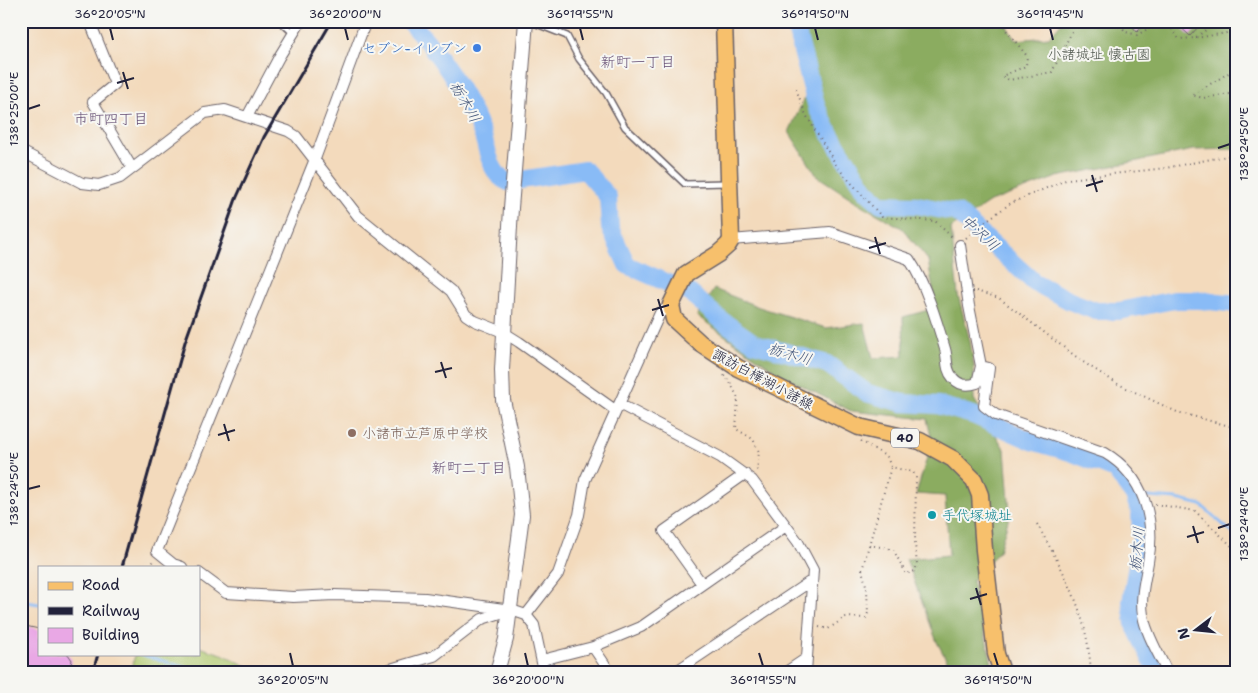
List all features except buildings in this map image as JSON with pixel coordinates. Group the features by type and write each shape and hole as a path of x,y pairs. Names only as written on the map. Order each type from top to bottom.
{"main road":[{"path":"671,305 686,274 718,254 731,240 724,21"},
{"name":"諏訪白樺湖小諸線","path":"671,305 674,319 714,354 746,372 854,425 920,441 953,458 974,480 980,495 996,654 1002,672"}],"street":[{"path":"248,117 301,21"},
{"path":"179,566 173,564 158,551 315,159 366,21"},
{"path":"497,672 506,639 522,516 517,467 503,400 503,332 511,208 527,21"},
{"path":"90,22 114,84 93,102 132,168"},
{"path":"21,151 82,183 99,185 120,178 206,113 225,110 288,131 296,136 358,216 451,291 466,315 475,321 503,332 617,407 720,456 756,484 798,542 813,570 806,672"},
{"path":"731,240 830,232 909,259 922,283 946,351 946,367 953,379 962,385 977,383 981,366 969,306 960,245"},
{"path":"526,615 558,574 579,515 585,480 660,313 671,305"},
{"path":"981,366 988,368 984,406 996,415 1106,453 1119,461 1136,480 1147,503 1151,540 1142,595 1143,617 1167,672"},
{"path":"702,584 664,531 745,474"},
{"path":"542,660 593,647 640,627 786,526"},
{"path":"200,575 226,593 293,598 334,595 425,598 510,610 526,615 534,625 544,672"},
{"path":"675,672 811,581"},
{"path":"380,672 434,656 482,619 510,610"},
{"path":"593,647 610,672"},
{"path":"786,672 807,658"}],"lane":[{"path":"280,21 293,33"},
{"path":"527,21 567,36 579,59 606,93 625,126 685,184 729,183"}],"path":[{"path":"1003,21 1006,30 1027,56 1026,66 1002,76 1009,80 1052,72 1076,21"},
{"path":"1117,21 1126,32 1136,35 1160,21"},
{"path":"1166,21 1179,39 1226,33 1237,28"},
{"path":"1195,38 1218,21"},
{"path":"1237,68 1192,95 1203,98 1237,93"},
{"path":"796,89 806,115 838,168 882,217 935,221 960,245 982,223 1012,203 1068,179 1166,168 1237,154"},
{"path":"966,279 977,292 999,298 1083,362 1118,384 1177,412 1237,428"},
{"path":"723,375 730,382 738,398 736,429 753,438 759,452 756,484"},
{"path":"809,626 828,629 846,618 866,618 868,613 867,589 862,570 891,467 887,457 867,446 854,435 854,425"},
{"path":"869,546 893,549 906,574 915,571 917,565 915,544 916,477 913,472 891,467"},
{"path":"1147,503 1195,511 1237,551"},
{"path":"1037,524 1071,584 1089,644 1091,672"}],"green space":[{"name":"小諸城址 懐古園","path":"802,21 1004,21 1015,40 1049,37 1063,21 1237,21 1237,149 1193,150 1057,177 990,202 951,228 958,295 970,341 974,366 974,399 1005,450 1010,514 999,551 972,581 994,672 953,672 937,642 906,559 949,555 945,496 916,494 932,441 927,419 851,411 783,376 697,316 714,289 759,307 826,328 864,323 873,358 904,356 903,317 936,308 928,260 902,228 863,206 817,176 789,132 814,77"},
{"path":"200,647 222,654 259,672 142,672 132,669 135,656 200,656"}],"waterway":[{"name":"栃木川","path":"409,21 431,46 460,89 476,119 490,161 497,174 508,182 585,170 608,197 610,228 627,265 690,293 721,320 754,343 827,364 867,393 903,403 938,405 973,415 1032,441 1070,452 1115,470 1134,496 1140,512 1141,539 1131,602 1134,624 1157,672"},
{"name":"中沢川","path":"794,21 817,108 830,134 866,191 881,204 917,205 958,213 1034,282 1070,301 1096,311 1119,311 1174,300 1200,300 1237,304"},
{"path":"1134,496 1177,499 1201,505 1237,537"},
{"path":"21,601 38,604"},
{"path":"147,656 200,672"}],"railway":[{"path":"122,566 185,342 236,199 264,137 332,21"},
{"path":"93,672 97,656"}],"place":[{"name":"セブン-イレブン","path":"477,48"},
{"name":"小諸市立芦原中学校","path":"352,433"},
{"name":"手代塚城址","path":"932,515"}],"district":[{"name":"新町一丁目","path":"638,62"},
{"name":"市町四丁目","path":"111,119"},
{"name":"新町二丁目","path":"469,468"}]}
